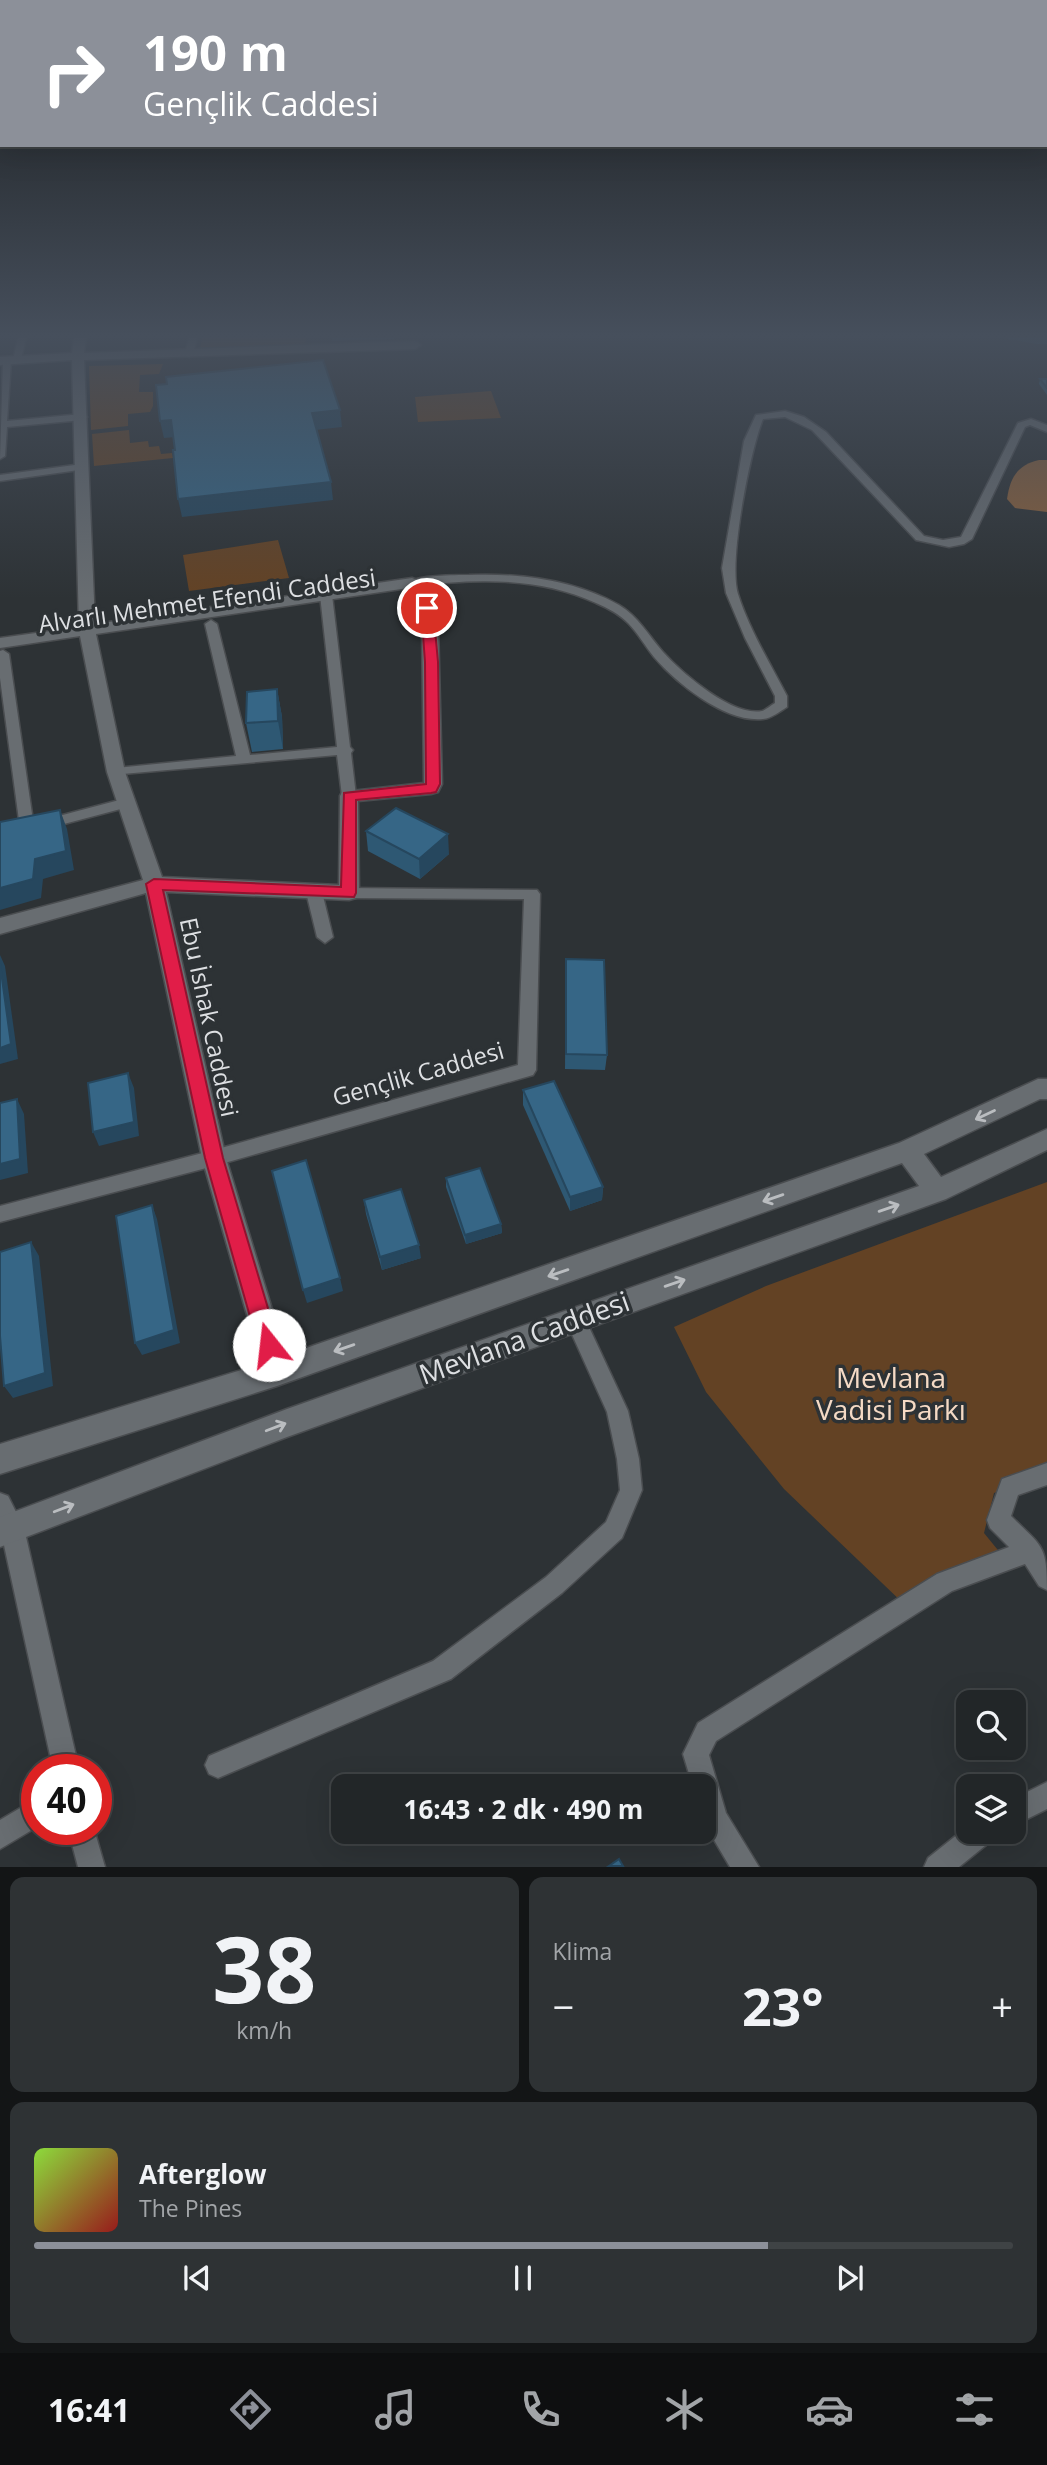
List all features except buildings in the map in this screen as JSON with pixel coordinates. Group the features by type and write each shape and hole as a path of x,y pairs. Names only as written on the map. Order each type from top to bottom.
{"street":[{"path":"0,456 3,425"},
{"name":"Ebu İshak Caddesi","path":"82,425 89,635 116,772 154,884 214,1158 276,1372"},
{"path":"349,796 431,789 430,625 418,588 462,577 501,577 560,587 593,598 622,612 634,622 659,656 685,682 745,715 765,715 782,704 781,696 751,638 732,593 728,568 750,442 756,425"},
{"path":"812,425 920,538 954,545 966,539 1021,425"},
{"path":"0,478 82,467"},
{"name":"Alvarlı Mehmet Efendi Caddesi","path":"1,651 89,635 211,624 328,601 418,588"},
{"path":"89,635 328,601 346,750 349,893"},
{"path":"211,624 244,760"},
{"path":"1,651 20,829 127,803"},
{"path":"116,772 346,750"},
{"name":"Gençlik Caddesi","path":"0,926 154,884 349,893 531,894 527,1070 214,1158 0,1214"},
{"path":"314,892 325,937"},
{"name":"Mevlana Caddesi","path":"0,1459 276,1372 907,1151 1038,1089 1047,1089"},
{"name":"Mevlana Caddesi","path":"7,1530 300,1418 937,1191 1047,1139"},
{"path":"907,1151 937,1191"},
{"path":"218,1765 442,1670 554,1585 614,1530 631,1490 628,1459 617,1411 575,1319"},
{"path":"1047,1474 1010,1487 998,1520 1030,1551 1047,1578"},
{"path":"0,1504 62,1754"},
{"path":"746,1867 715,1819 696,1754 707,1732 946,1581 1030,1551"},
{"path":"1026,1806 1047,1795"},
{"path":"0,1836 21,1822"},
{"path":"937,1867 967,1844"},
{"path":"86,1845 92,1867"}],"green space":[{"path":"91,425 128,425 128,426 91,430"},
{"path":"129,430 130,443 148,441 149,447 159,446 161,454 172,453 173,458 94,466 92,434"},
{"path":"278,540 289,578 189,591 183,555"},
{"name":"Mevlana Vadisi Parkı","path":"1047,1182 1047,1475 994,1493 984,1533 1006,1560 906,1606 784,1489 706,1392 674,1327 766,1286"}],"shaded area":[{"path":"1047,460 1047,512 1015,508 1007,499 1013,479 1025,465"}],"route":[{"path":"269,1345 214,1158 154,884 349,893 349,796 431,789 433,784 430,625 427,608"}]}
